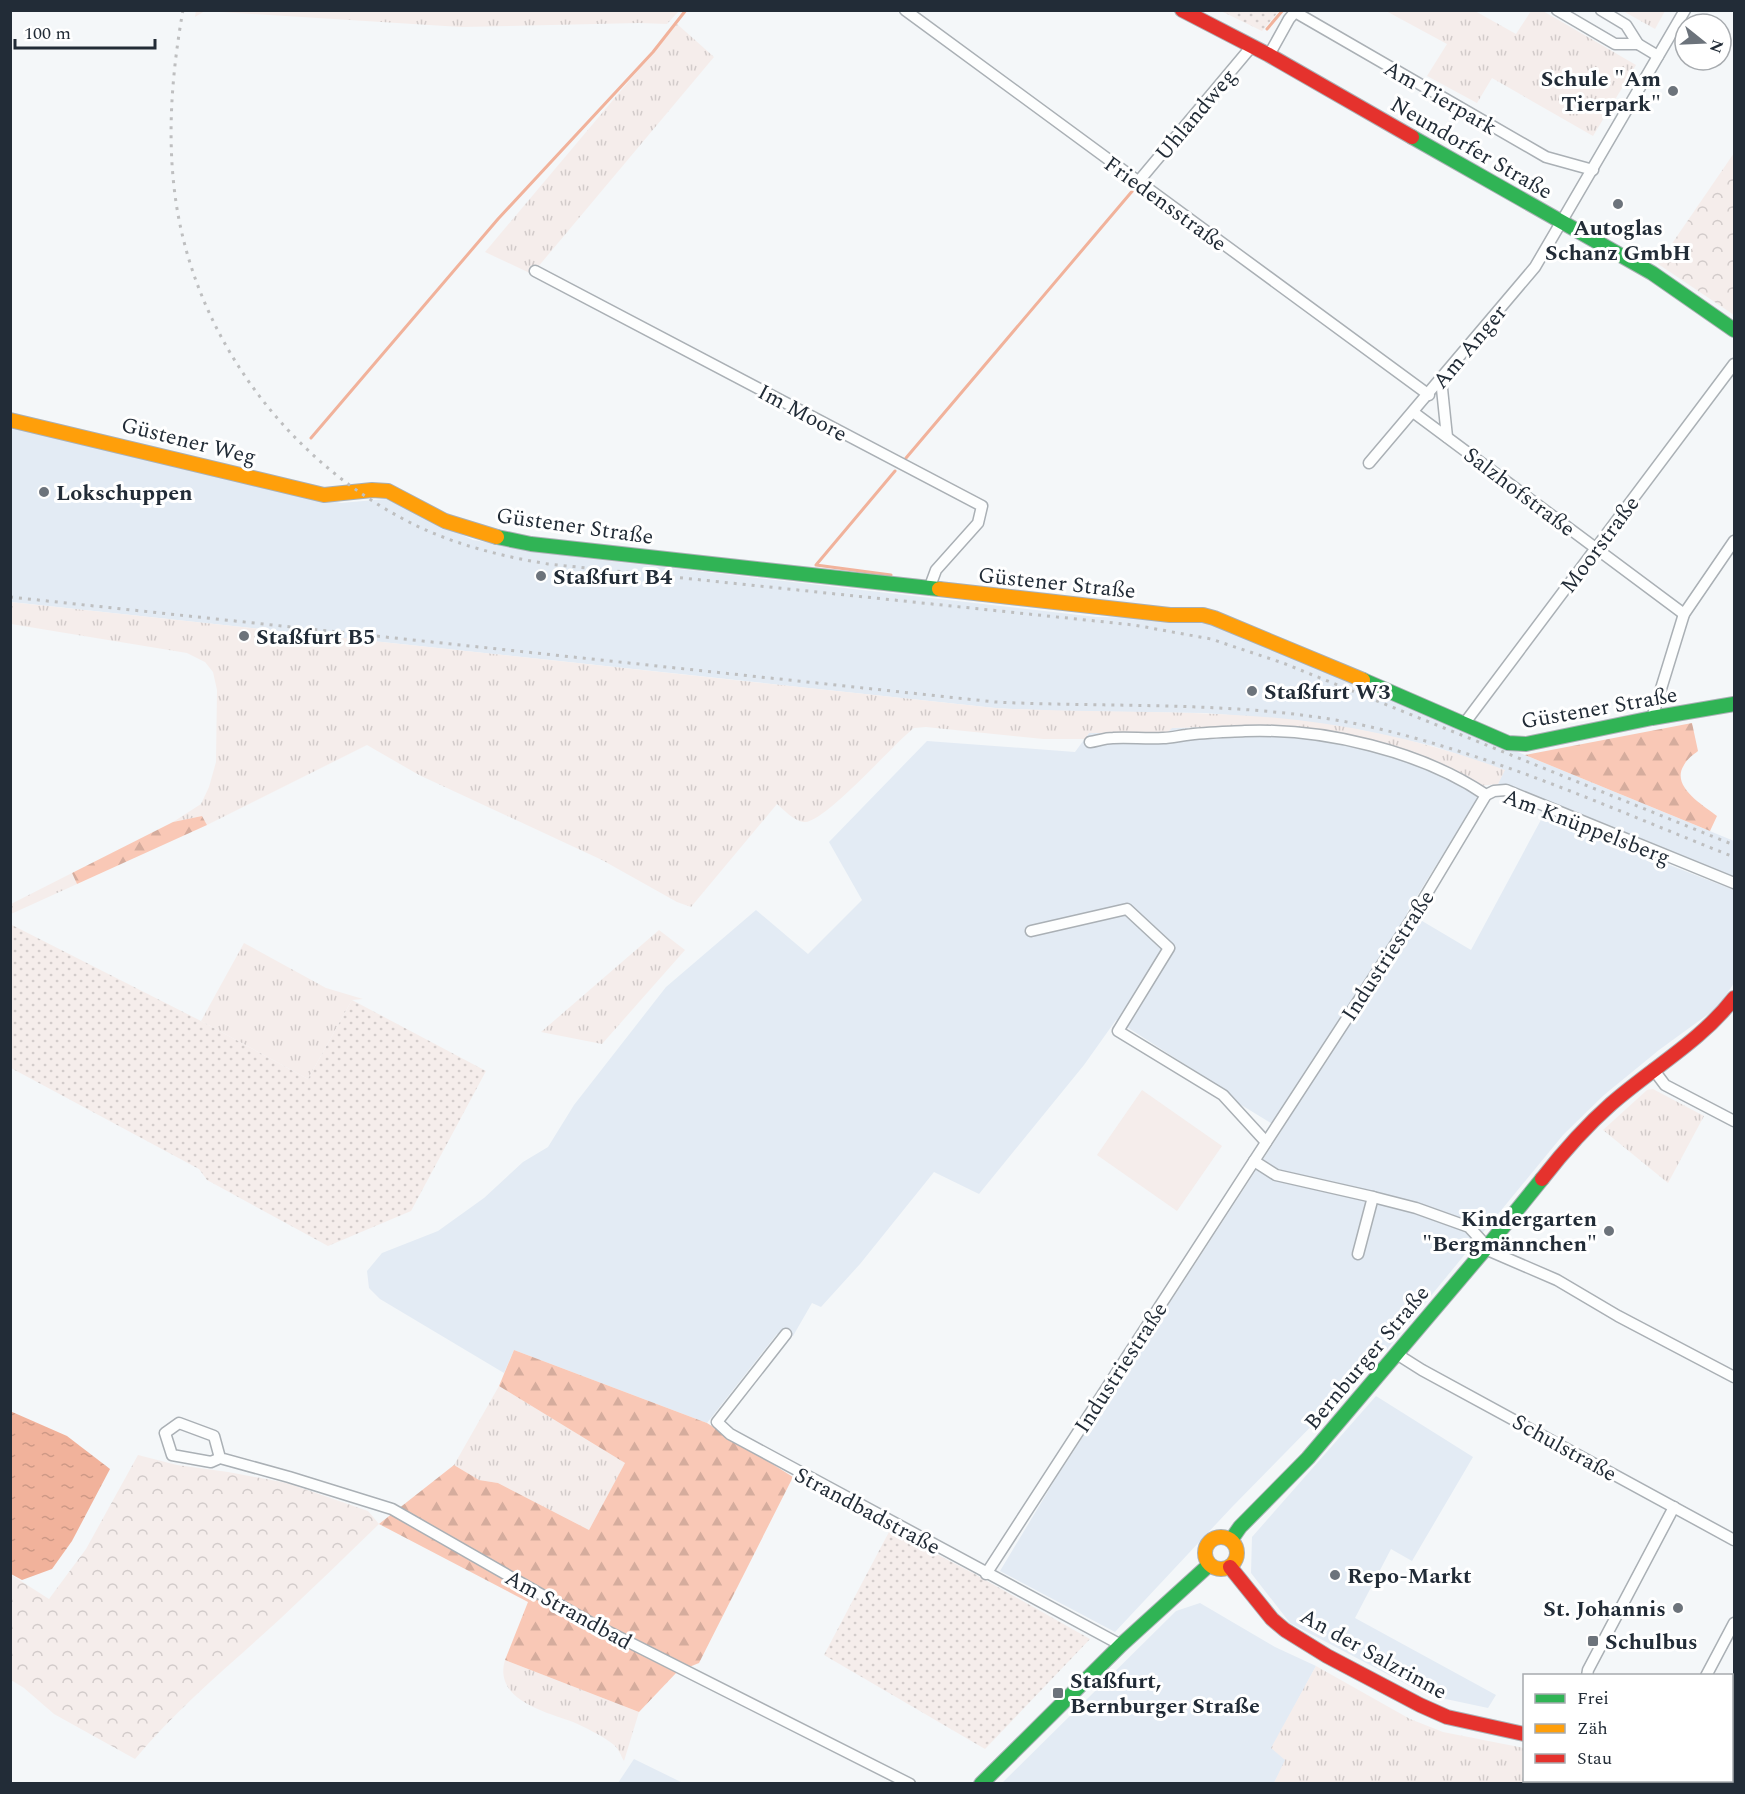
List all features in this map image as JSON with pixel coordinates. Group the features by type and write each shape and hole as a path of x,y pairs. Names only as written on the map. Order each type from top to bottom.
{"main road":[{"name":"Neundorfer Straße","path":"1182,10 1269,55 1469,171 1652,273 1734,330"},
{"name":"Güstener Weg","path":"10,420 324,495 338,496 358,491"},
{"name":"Güstener Straße","path":"358,491 377,489 392,492 433,515 465,528 494,537 531,544 1170,615 1203,615 1303,654 1508,743 1526,744 1734,704"},
{"name":"Bernburger Straße","path":"1231,1540 1240,1527 1308,1458 1487,1247 1571,1143 1611,1104 1698,1035 1724,1011 1734,998"},
{"path":"1218,1537 1231,1540 1237,1554 1234,1563 1221,1570 1209,1565 1204,1550 1209,1541 1218,1537"},
{"path":"981,1784 1121,1645 1209,1565"},
{"name":"An der Salzrinne","path":"1230,1567 1272,1619 1285,1630 1327,1656 1447,1717 1523,1734"}],"street":[{"name":"Friedensstraße","path":"904,10 1429,394"},
{"path":"1557,10 1615,44 1638,44"},
{"path":"1601,10 1626,25 1638,44 1659,56"},
{"path":"1563,222 1685,10"},
{"name":"Am Tierpark","path":"1269,55 1296,11 1546,157 1593,170"},
{"name":"Uhlandweg","path":"1138,182 1252,46"},
{"name":"Am Anger","path":"1369,463 1535,267 1563,222"},
{"name":"Im Moore","path":"535,271 982,506 978,523 936,570 929,589"},
{"name":"Moorstraße","path":"1464,724 1734,364"},
{"path":"1442,379 1447,437"},
{"name":"Salzhofstraße","path":"1413,412 1684,614"},
{"path":"1652,718 1684,614 1734,541"},
{"name":"Am Knüppelsberg","path":"1090,742 1111,738 1165,738 1188,734 1248,731 1301,734 1351,741 1436,766 1465,780 1486,795 1494,791 1506,790 1734,883"},
{"name":"Industriestraße","path":"986,1574 1411,920 1486,795"},
{"path":"1031,931 1127,909 1169,948 1118,1031 1223,1095 1266,1142"},
{"path":"1653,1069 1665,1085 1734,1120"},
{"path":"1254,1161 1276,1175 1416,1208 1469,1227 1492,1252 1557,1280 1618,1316 1734,1377"},
{"path":"1358,1254 1373,1197"},
{"name":"Strandbadstraße","path":"786,1334 717,1422 739,1439 1121,1645"},
{"name":"Schulstraße","path":"1398,1351 1403,1358 1422,1370 1734,1540"},
{"name":"Am Strandbad","path":"220,1458 214,1436 179,1423 165,1433 172,1455 211,1462 220,1458 392,1509 591,1623 910,1784"},
{"path":"1587,1674 1674,1507"},
{"path":"1707,1674 1731,1638 1734,1623"}],"shaded area":[{"path":"11,425 341,503 386,499 473,540 583,558 1096,617 1210,619 1525,755 1734,841 1734,877 1498,784 1504,770 1433,746 1361,730 1299,721 1206,713 995,708 11,602"},
{"path":"1248,726 1402,749 1439,763 1468,777 1479,786 1478,798 1407,912 1471,950 1543,816 1734,890 1734,983 1718,1007 1659,1050 1604,1095 1563,1135 1388,1348 1232,1507 1115,1632 1000,1571 1056,1478 1282,1130 1116,1020 1084,1065 979,1194 934,1172 860,1264 821,1307 812,1303 793,1336 777,1334 707,1423 514,1350 504,1373 380,1299 369,1288 367,1271 382,1253 438,1231 484,1198 523,1162 548,1147 574,1105 666,987 756,910 808,954 862,900 829,842 927,741 1075,752 1089,733 1147,733 1172,728"},
{"path":"1376,1396 1473,1457 1412,1561 1391,1549 1355,1618 1496,1695 1488,1708 1427,1695 1290,1623 1251,1573 1252,1537"},
{"path":"1200,1603 1275,1647 1316,1666 1272,1748 1286,1760 1274,1783 1001,1784 1176,1611"},
{"path":"634,1759 683,1783 618,1783"}],"green space":[{"path":"196,10 679,11 667,24 461,27 205,11 195,17"},
{"path":"1221,11 1279,11 1262,31"},
{"path":"1386,11 1475,11 1516,34 1531,11 1543,11 1636,65 1593,136 1492,78 1477,103 1427,76 1447,44"},
{"path":"1623,11 1665,11 1655,29"},
{"path":"677,24 714,57 532,274 485,252"},
{"path":"1734,153 1734,315 1658,264"},
{"path":"10,602 995,708 1219,714 1316,722 1412,741 1505,770 1498,784 1479,786 1467,776 1402,749 1248,726 1172,728 1164,736 1147,733 1089,733 1085,739 1043,739 926,727 914,728 842,797 814,819 804,822 797,820 777,804 691,907 677,902 602,860 419,775 367,745 207,825 202,816 173,822 201,804 209,787 216,762 217,690 213,672 205,662 187,653 11,624"},
{"path":"1692,723 1698,751 1684,765 1681,780 1697,801 1717,816 1710,831 1525,755"},
{"path":"202,816 207,825 77,884 72,873 173,822"},
{"path":"72,873 77,884 11,914 11,904"},
{"path":"10,924 201,1021 308,1079 352,1000 486,1071 411,1211 328,1246 207,1180 199,1169 11,1068"},
{"path":"659,930 685,950 602,1044 541,1032"},
{"path":"244,943 326,988 363,999 352,1000 308,1079 201,1021"},
{"path":"1653,1089 1704,1116 1668,1183 1603,1130 1647,1090"},
{"path":"1142,1090 1222,1146 1177,1211 1097,1155"},
{"path":"514,1350 707,1423 793,1477 699,1663 677,1672 639,1712 505,1660 528,1602 379,1524 454,1465 479,1480 498,1483 589,1530 625,1463 499,1386"},
{"path":"499,1386 625,1463 589,1530 498,1483 479,1480 454,1465"},
{"path":"138,1455 177,1465 287,1483 368,1511 379,1524 187,1704 135,1759 54,1714 11,1680 10,1574 49,1599 86,1549"},
{"path":"890,1530 973,1573 1090,1639 985,1749 824,1655"},
{"path":"505,1660 639,1712 624,1761 616,1747 605,1739 573,1722 536,1709 514,1695 503,1674"},
{"path":"1316,1666 1410,1719 1443,1732 1523,1748 1523,1782 1574,1782 1573,1784 1274,1783 1285,1760 1271,1748"}],"water":[{"path":"10,1411 67,1436 110,1469 72,1541 52,1569 22,1580 11,1574"}],"waterway":[{"path":"311,438 498,219 653,52 686,10"},
{"path":"1267,29 1283,10"},
{"path":"906,458 1134,189"},
{"path":"891,575 816,565 895,471"}],"railway":[{"path":"183,10 176,56 171,149 175,195 185,246 202,296 225,343 253,387 286,428 323,464 364,496 409,522 442,537 477,548 548,564 1134,625 1211,639 1283,663 1734,845"},
{"path":"10,597 995,702 1225,708 1317,717 1410,737 1504,766 1734,857"}],"traffic: fast":[{"path":"1412,137 1652,273 1734,330"},
{"path":"497,537 531,544 939,589"},
{"path":"1363,680 1508,743 1526,744 1734,704"},
{"path":"1231,1540 1240,1527 1308,1458 1542,1179"},
{"path":"981,1784 1121,1645 1209,1565"}],"traffic: slow":[{"path":"10,420 324,495 372,490 388,491 445,521 497,537"},
{"path":"939,589 1170,615 1203,615 1363,680"},
{"path":"1221,1537 1233,1541 1237,1553 1233,1565 1221,1569 1209,1565 1205,1553 1209,1541 1221,1537"}],"traffic: jam":[{"path":"1182,10 1269,55 1412,137"},
{"path":"1542,1179 1601,1113 1707,1028 1734,998"},
{"path":"1230,1567 1272,1619 1285,1630 1327,1656 1447,1717 1523,1734"}],"place":[{"name":"Schule \"Am Tierpark\"","path":"1673,91"},
{"name":"Autoglas Schanz GmbH","path":"1618,204"},
{"name":"Lokschuppen","path":"44,492"},
{"name":"Staßfurt B4","path":"541,576"},
{"name":"Staßfurt B5","path":"244,636"},
{"name":"Staßfurt W3","path":"1252,691"},
{"name":"Kindergarten \"Bergmännchen\"","path":"1609,1231"},
{"name":"Repo-Markt","path":"1335,1575"},
{"name":"St. Johannis","path":"1678,1608"},
{"name":"Schulbus","path":"1593,1641"},
{"name":"Staßfurt, Bernburger Straße","path":"1058,1693"}]}
